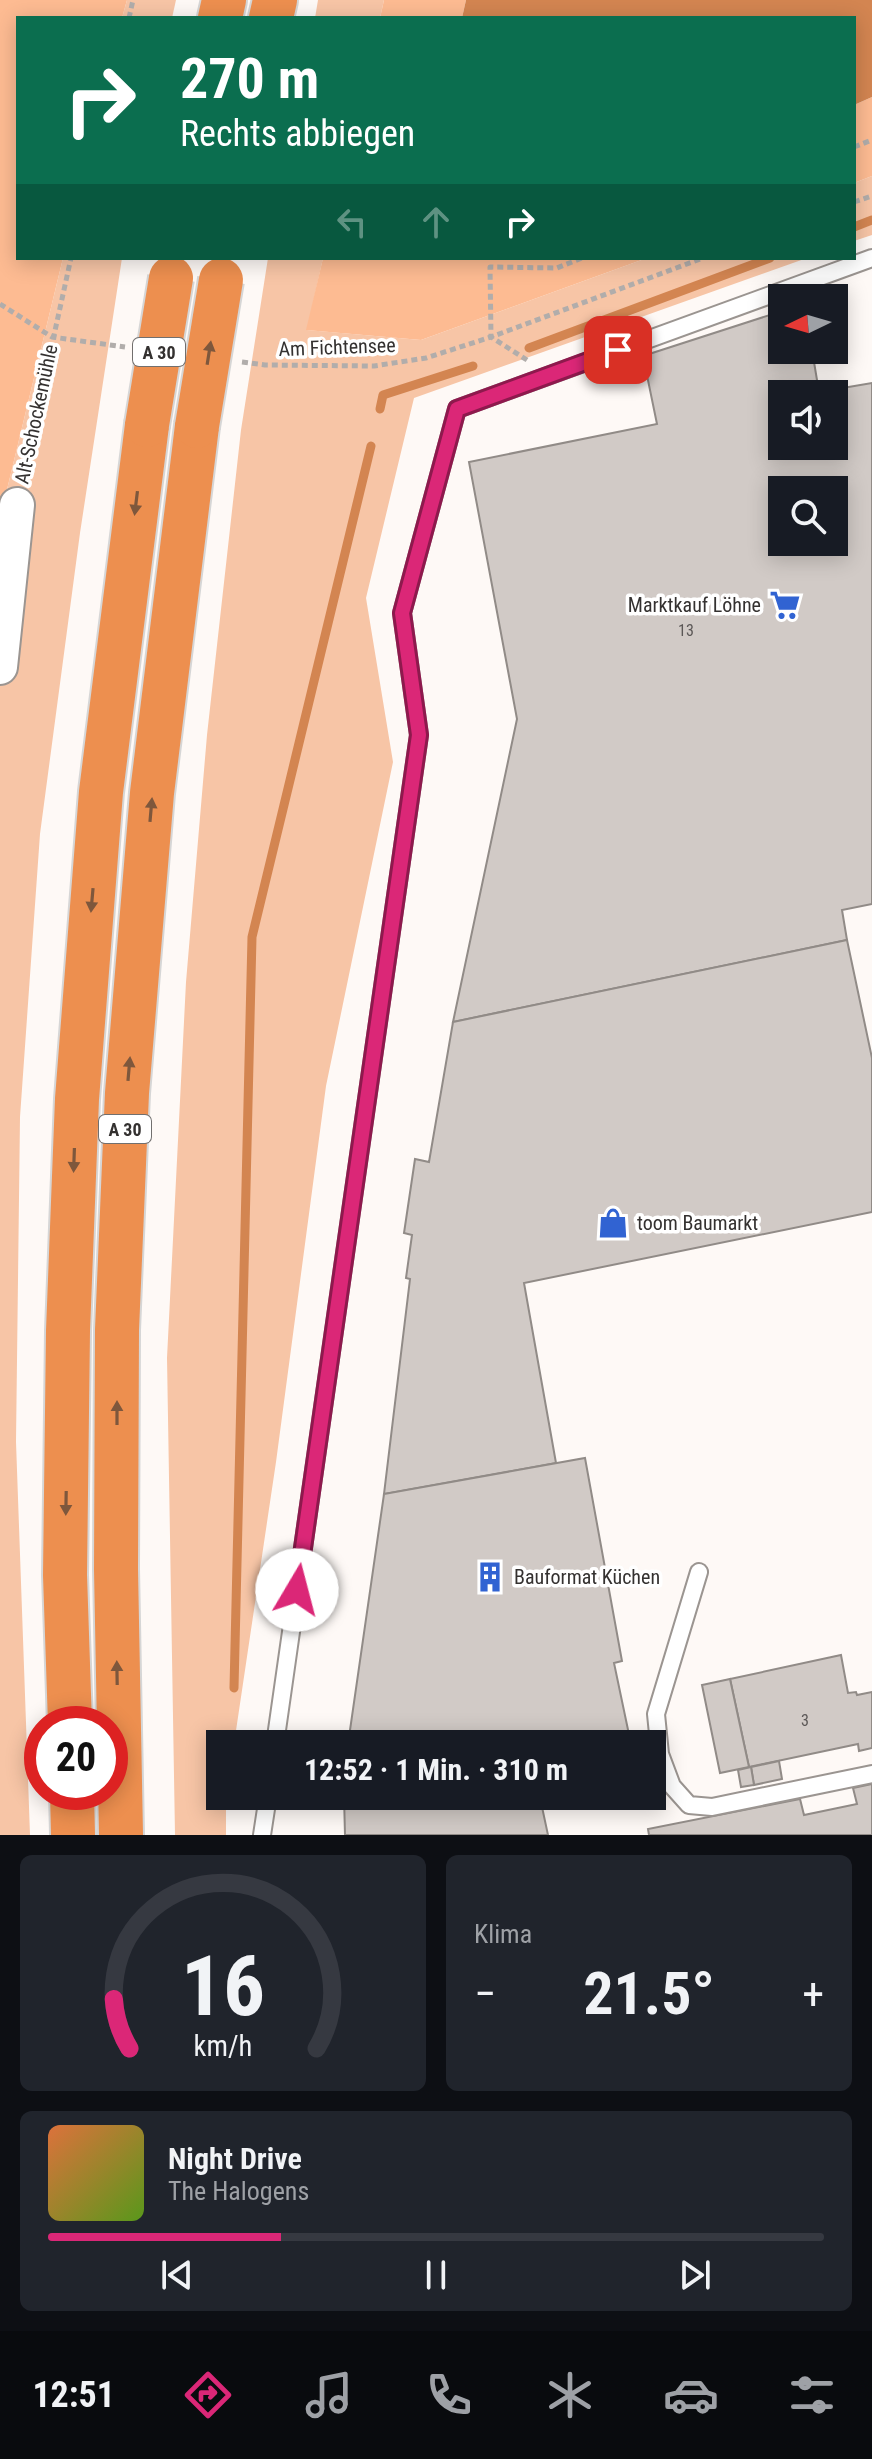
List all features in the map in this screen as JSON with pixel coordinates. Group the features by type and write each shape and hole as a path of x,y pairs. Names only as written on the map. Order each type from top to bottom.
{"highway":[{"name":"A 30","path":"69,1706 65,1575 67,1347 77,1099 101,792 147,425 173,268"},
{"name":"A 30","path":"121,1835 116,1569 117,1346 127,1093 152,793 197,426 223,269"},
{"path":"72,1810 73,1835"}],"street":[{"name":"Alt-Schockemühle","path":"0,667 17,505"}],"lane":[{"path":"277,1730 419,735 402,613 457,409 872,258"},
{"path":"699,1572 656,1714 660,1754 672,1786 689,1805 712,1807 872,1774"},
{"path":"262,1835 266,1810"}],"path":[{"name":"Alt-Schockemühle","path":"17,505 71,260"},
{"path":"548,374 491,337 490,267 557,268 577,260"},
{"name":"Am Fichtensee","path":"234,361 265,365 374,366 426,358 698,260"},
{"path":"0,304 52,337 128,347"}],"shaded area":[{"path":"0,0 127,0 123,16 16,16 16,260 63,260 3,506 0,532"},
{"path":"127,0 176,0 172,16 123,16"},
{"path":"318,0 384,0 380,16 315,16"},
{"path":"384,0 466,0 462,16 380,16"},
{"path":"466,0 872,0 872,97 856,104 856,16 462,16"},
{"path":"872,97 872,176 856,182 856,104"},
{"path":"872,176 872,235 856,240 856,182"},
{"path":"63,260 122,260 80,533 40,834 20,1117 16,1442 25,1706 24,1810 29,1810 30,1835 0,1835 0,532 3,506"},
{"path":"268,260 323,260 307,330 421,340 641,260 801,260 414,398 366,598 393,762 326,1086 276,1462 236,1730 206,1730 206,1810 226,1810 226,1835 175,1835 167,1358 186,982 207,735 241,430"},
{"path":"323,260 641,260 421,340 306,330"}],"building":[{"path":"768,316 768,364 814,364 817,380 768,380 768,460 848,460 848,387 872,383 872,904 842,910 847,940 453,1022 517,719 469,462 657,424 643,356"},
{"name":"toom Baumarkt","path":"847,940 872,1058 872,1212 524,1283 556,1463 384,1494 410,1279 406,1278 412,1235 404,1233 415,1159 429,1162 453,1022"},
{"name":"Bauformat Küchen","path":"585,1458 622,1661 614,1663 628,1730 350,1730 384,1494"},
{"path":"841,1655 848,1693 872,1692 872,1748 859,1751 858,1744 749,1767 730,1679"},
{"path":"730,1679 749,1767 720,1773 702,1685"},
{"path":"779,1761 782,1779 754,1785 751,1767"},
{"path":"751,1767 754,1785 741,1787 738,1770"},
{"path":"872,1784 872,1835 649,1835 648,1829 800,1799 804,1815 857,1804 853,1788"},
{"path":"344,1810 543,1810 548,1835 345,1835"}],"waterway":[{"path":"856,226 872,220"},
{"path":"529,348 765,260"},
{"path":"380,409 383,395 473,366"},
{"path":"234,1688 252,937 371,446"}],"place":[{"name":"Marktkauf Löhne","path":"785,605"},
{"name":"toom Baumarkt","path":"613,1223"},
{"name":"Bauformat Küchen","path":"490,1577"}],"route":[{"path":"297,1590 419,735 402,613 457,409 618,350"}]}
